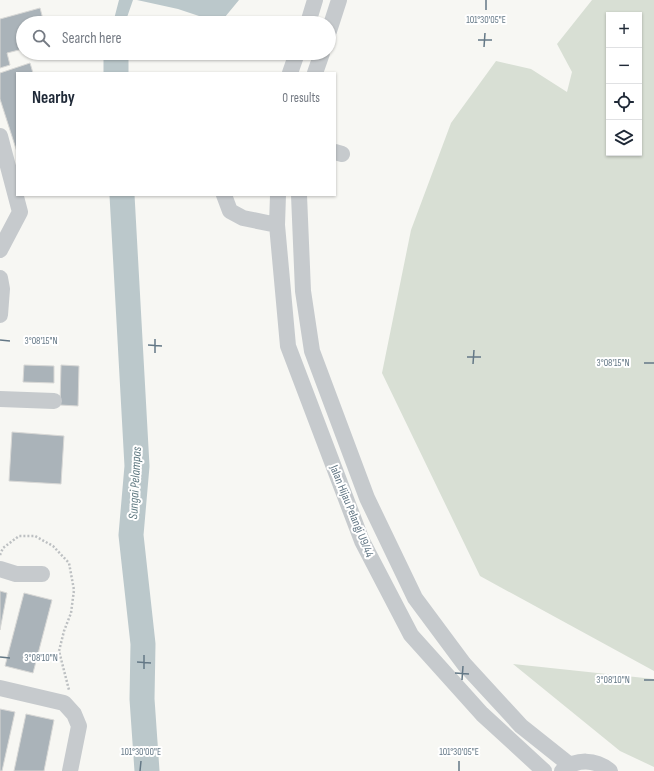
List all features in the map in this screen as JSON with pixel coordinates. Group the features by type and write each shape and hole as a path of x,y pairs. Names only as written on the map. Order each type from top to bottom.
{"street":[{"path":"310,16 315,0"},
{"path":"334,16 339,0"},
{"path":"290,72 295,60"},
{"path":"315,72 320,60"},
{"path":"0,136 20,212 0,250"},
{"path":"224,196 230,211 243,218 277,226"},
{"name":"Jalan Hijau Pelangi U9/44","path":"278,196 277,226 288,346 362,541 411,635 482,714 544,771"},
{"name":"Jalan Hijau Pelangi U9/44","path":"299,196 303,291 312,351 367,498 415,598 464,664 521,726 566,768"},
{"path":"0,278 2,289 0,315"},
{"path":"0,399 54,401"},
{"path":"0,569 16,574 42,574"},
{"path":"0,688 64,703 74,714 79,726 70,771"},
{"path":"566,768 588,761 597,763 610,771"}],"path":[{"path":"0,555 3,548 19,536 35,536 53,546 69,563 74,590 71,613 64,631 59,651 69,691"}],"shaded area":[{"path":"119,0 133,0 127,16 115,16"},
{"path":"137,0 239,0 226,16 199,16 178,9"},
{"path":"592,0 654,0 654,671 480,576 382,373 411,230 451,123 496,61 531,69 567,92 572,72 557,44"},
{"path":"513,664 654,679 654,767 620,751"}],"building":[{"path":"40,8 42,16 16,16 16,51 7,53 10,65 0,68 0,19"},
{"path":"30,63 33,72 16,72 16,149 0,99 0,73"},
{"path":"24,365 54,366 54,383 23,382"},
{"path":"61,365 79,366 78,406 60,405"},
{"path":"12,432 64,436 61,484 9,481"},
{"path":"0,591 7,593 0,630"},
{"path":"24,593 52,600 33,673 5,666"},
{"path":"0,709 15,712 2,771 0,771"},
{"path":"26,714 54,720 44,771 14,771"}],"waterway":[{"name":"Sungai Pelampas","path":"116,60 116,72"},
{"name":"Sungai Pelampas","path":"122,196 137,466 131,535 143,644 142,699 147,771"}]}
